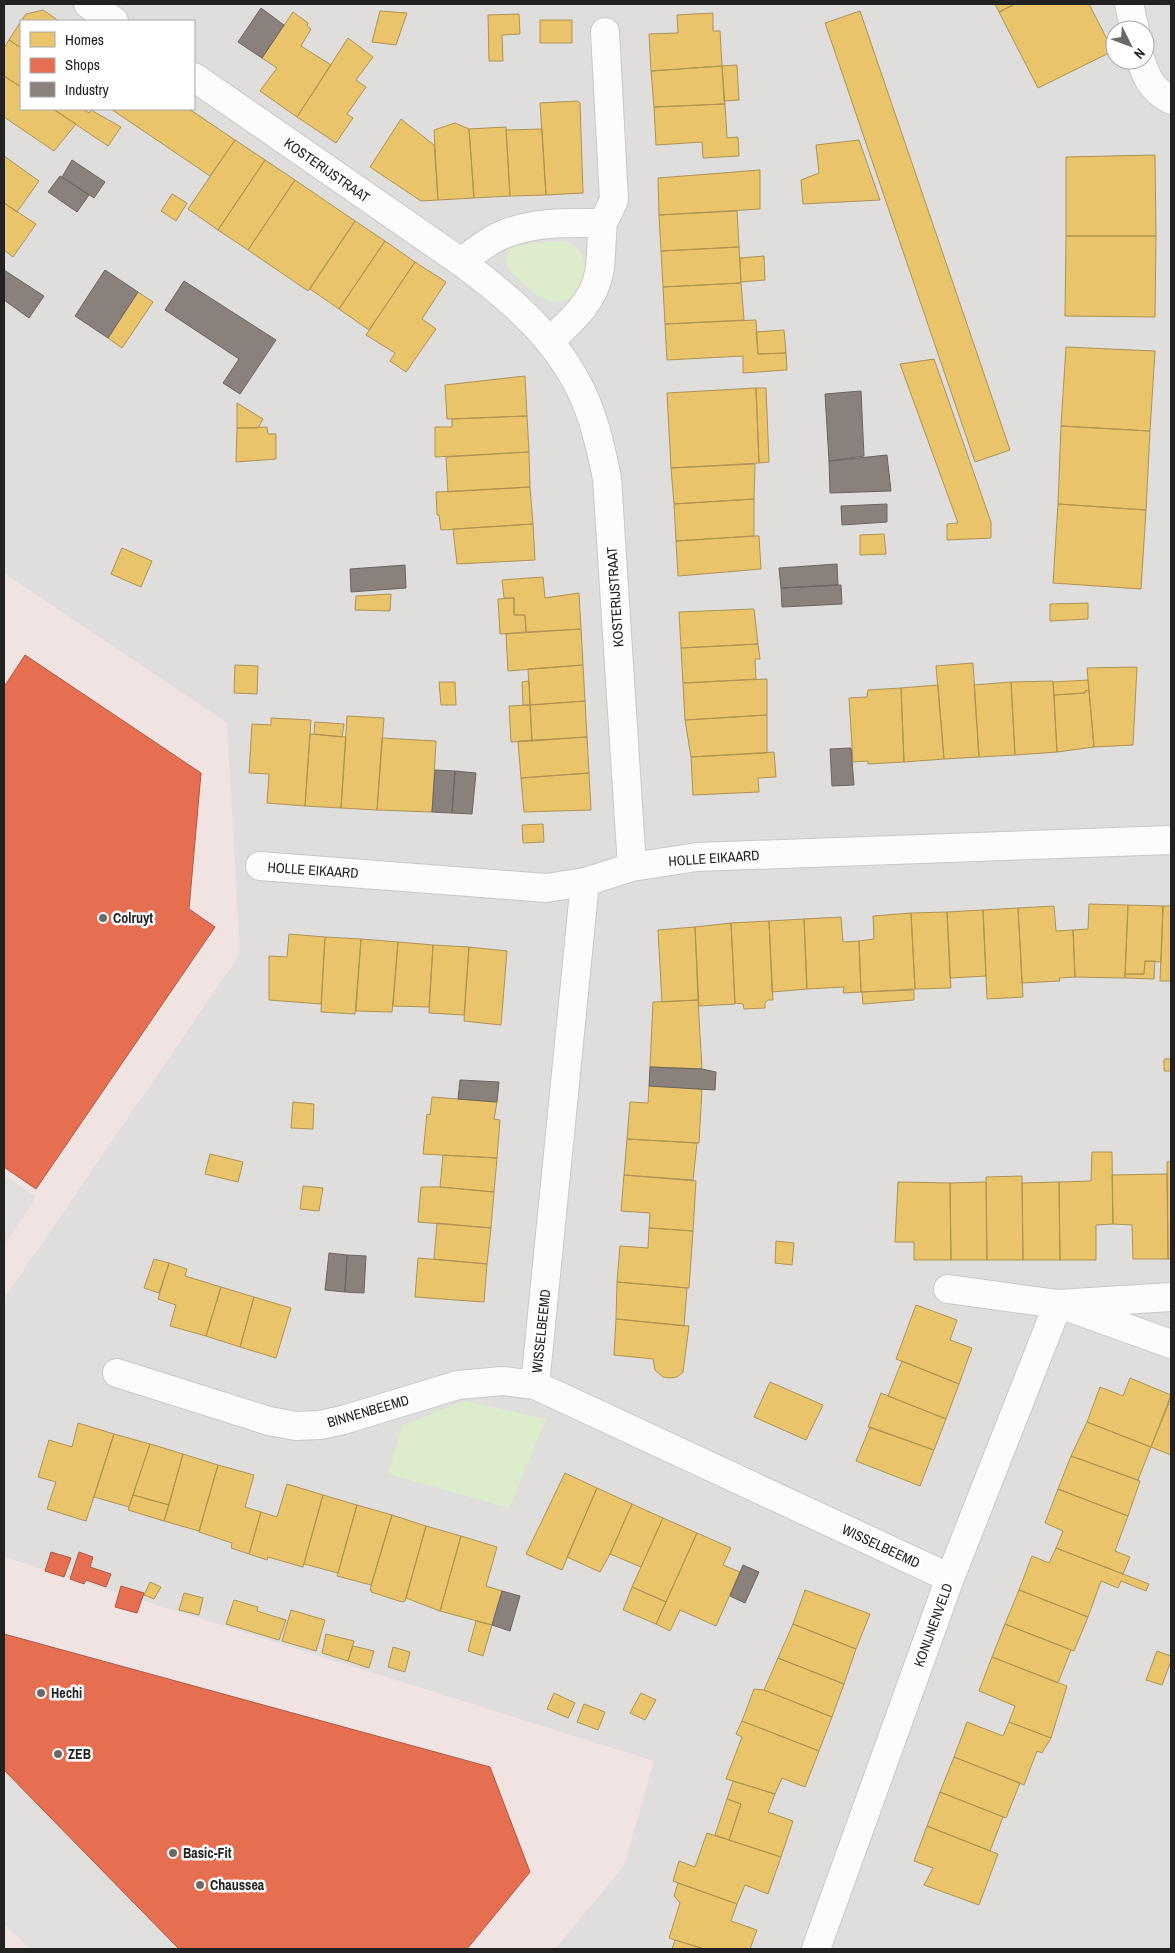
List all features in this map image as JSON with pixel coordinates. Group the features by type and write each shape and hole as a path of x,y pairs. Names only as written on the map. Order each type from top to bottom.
{"street":[{"path":"88,4 112,20"},
{"path":"1129,4 1133,20"},
{"path":"550,341 580,312 592,295 599,273 603,223 614,200 605,32"},
{"path":"1145,70 1150,82 1160,94 1171,100"},
{"name":"KOSTERIJSTRAAT","path":"195,78 461,262 512,302 550,341 575,377 597,433 607,478 632,867"},
{"path":"461,262 488,242 506,233 531,225 603,223"},
{"name":"HOLLE EIKAARD","path":"260,866 546,888 585,882 632,867 696,857 1171,840"},
{"name":"WISSELBEEMD","path":"585,882 535,1385 950,1578"},
{"path":"948,1288 1058,1304 1171,1344"},
{"path":"1058,1304 1171,1297"},
{"name":"KONIJNENVELD","path":"816,1949 950,1578 1058,1304"},
{"name":"BINNENBEEMD","path":"118,1373 269,1421 296,1426 320,1426 458,1385 502,1381 535,1385"}],"shaded area":[{"path":"4,4 1171,4 1171,1949 4,1949"},
{"path":"1139,4 1167,4 1171,22 1171,85 1157,76 1155,68 1155,20 1143,20"},
{"name":"Colruyt","path":"4,573 227,723 240,954 4,1299"},
{"path":"4,1175 36,1197 4,1245"},
{"path":"4,1557 654,1761 624,1866 555,1949 4,1949"},
{"path":"4,1770 179,1949 31,1949 8,1928 4,1923"}],"green space":[{"path":"560,241 569,243 578,250 584,259 583,281 570,298 561,302 549,301 530,290 511,272 507,265 508,253 513,246"},
{"path":"464,1401 546,1419 509,1508 388,1474 402,1426"}],"building: Homes":[{"path":"995,4 1015,4 999,12"},
{"path":"1015,4 1089,4 1105,35 1105,55 1038,88 999,12"},
{"path":"43,10 58,20 22,20 26,14"},
{"path":"380,11 407,13 396,45 372,42"},
{"path":"860,11 1010,450 975,462 825,23"},
{"path":"293,12 308,23 307,26 311,29 301,46 331,65 297,117 260,91 277,68 262,58"},
{"path":"713,13 713,31 720,31 722,66 651,71 649,34 678,33 677,15"},
{"path":"519,14 520,34 502,35 503,61 489,61 488,15"},
{"path":"540,20 572,20 572,43 540,43"},
{"path":"20,23 20,47 9,40"},
{"path":"348,38 373,57 356,80 366,87 347,114 353,118 336,143 297,117"},
{"path":"9,40 20,47 20,86 4,76 4,48"},
{"path":"737,65 739,100 724,101 722,66"},
{"path":"722,66 725,104 654,107 651,71"},
{"path":"4,76 20,86 20,110 55,110 76,124 54,151 4,117"},
{"path":"577,101 580,103 583,193 546,195 540,103"},
{"path":"725,104 727,138 738,137 739,156 703,158 702,142 656,145 654,107"},
{"path":"54,110 84,110 89,113 91,110 121,127 108,146"},
{"path":"112,110 190,110 235,140 210,176"},
{"path":"401,119 434,145 438,200 421,201 370,167"},
{"path":"455,123 469,129 474,198 438,200 434,130"},
{"path":"506,127 510,196 474,198 469,129"},
{"path":"542,129 546,195 510,196 506,130"},
{"path":"235,140 265,160 218,230 188,209"},
{"path":"859,140 880,200 803,204 801,180 819,173 816,145"},
{"path":"1155,155 1156,236 1066,236 1066,157"},
{"path":"4,156 39,181 17,212 4,203"},
{"path":"265,160 295,180 248,250 218,230"},
{"path":"760,170 760,209 659,215 658,178"},
{"path":"295,180 355,221 308,291 248,250"},
{"path":"172,194 187,203 176,221 161,211"},
{"path":"4,203 36,224 13,257 4,250"},
{"path":"737,211 739,247 661,251 659,215"},
{"path":"355,221 385,241 339,309 310,289"},
{"path":"1066,236 1156,236 1155,317 1065,316"},
{"path":"385,241 415,262 369,330 339,309"},
{"path":"739,247 741,283 663,287 661,251"},
{"path":"764,256 765,280 741,282 740,258"},
{"path":"415,262 446,282 422,319 436,329 406,372 390,361 395,353 366,335"},
{"path":"741,283 744,320 665,324 663,287"},
{"path":"138,292 153,302 122,348 108,338"},
{"path":"756,320 758,354 786,353 787,370 743,373 743,356 667,360 665,324"},
{"path":"784,330 786,353 758,354 756,332"},
{"path":"1066,347 1155,351 1150,431 1061,426"},
{"path":"934,359 991,522 991,538 947,540 947,524 958,523 900,364"},
{"path":"525,376 527,416 447,419 445,385"},
{"path":"756,388 759,463 671,468 667,393"},
{"path":"756,388 766,388 769,462 759,463"},
{"path":"237,403 263,419 258,428 237,428"},
{"path":"527,416 529,452 435,457 435,427 452,427 452,419"},
{"path":"1061,426 1150,431 1146,510 1058,504"},
{"path":"267,427 268,434 276,434 276,459 236,462 237,428"},
{"path":"529,452 530,487 448,492 446,457"},
{"path":"755,464 754,499 674,504 671,468"},
{"path":"530,487 533,524 441,530 439,515 437,515 436,492"},
{"path":"754,499 754,536 676,541 674,504"},
{"path":"1058,504 1146,510 1141,589 1053,583"},
{"path":"533,524 535,560 457,564 453,529"},
{"path":"884,534 886,554 860,555 860,535"},
{"path":"759,536 761,569 678,576 676,541"},
{"path":"122,548 152,561 141,587 111,574"},
{"path":"543,577 545,598 579,593 581,629 526,632 525,615 514,615 514,598 504,598 502,580"},
{"path":"391,594 390,611 355,610 356,596"},
{"path":"514,598 514,615 525,615 526,632 500,634 498,599"},
{"path":"1088,603 1088,619 1050,621 1050,604"},
{"path":"754,609 758,644 681,648 679,612"},
{"path":"581,629 583,665 508,671 506,634"},
{"path":"758,644 760,659 755,659 756,679 683,683 681,648"},
{"path":"973,663 979,757 944,759 936,666"},
{"path":"235,665 258,666 257,694 234,693"},
{"path":"583,665 585,701 530,705 528,669"},
{"path":"1137,667 1133,745 1094,747 1087,668"},
{"path":"767,679 767,715 685,720 683,683"},
{"path":"1088,680 1089,690 1085,691 1085,693 1054,695 1053,682"},
{"path":"529,681 530,705 523,705 522,682"},
{"path":"1053,681 1057,752 1015,755 1011,682"},
{"path":"439,682 455,682 456,705 441,705"},
{"path":"1011,682 1015,755 979,757 974,685"},
{"path":"938,685 944,759 904,762 901,688"},
{"path":"901,688 904,762 868,764 868,761 853,762 849,698 867,697 868,690"},
{"path":"1089,690 1094,747 1057,752 1054,695 1085,693 1085,691"},
{"path":"585,701 587,737 532,741 530,705"},
{"path":"530,705 532,741 511,742 509,706"},
{"path":"767,715 767,753 691,757 685,720"},
{"path":"347,716 384,718 377,810 341,808"},
{"path":"271,718 311,720 305,806 267,803 269,774 249,773 252,724 271,725"},
{"path":"315,722 344,724 342,737 314,734"},
{"path":"310,734 346,737 341,808 305,806"},
{"path":"587,737 589,773 521,778 518,741"},
{"path":"382,738 436,741 432,812 377,810"},
{"path":"774,752 776,777 758,778 759,792 693,795 691,757"},
{"path":"589,773 591,810 524,812 521,778"},
{"path":"543,824 544,842 523,843 522,825"},
{"path":"1089,904 1128,905 1125,978 1075,977 1073,930 1088,929"},
{"path":"1128,905 1163,906 1161,962 1145,961 1144,974 1125,974"},
{"path":"1054,906 1056,931 1073,930 1075,977 1059,978 1060,981 1022,983 1018,908"},
{"path":"1163,906 1171,906 1171,981 1160,981"},
{"path":"1018,908 1023,997 987,999 983,910"},
{"path":"983,910 986,976 950,978 947,912"},
{"path":"947,912 951,988 915,989 911,913"},
{"path":"911,913 915,989 861,992 859,941 874,939 873,916"},
{"path":"841,917 843,942 859,941 861,992 843,993 844,987 807,989 804,919"},
{"path":"804,919 807,989 772,992 769,921"},
{"path":"769,921 773,1000 768,1000 765,1003 765,1008 744,1009 743,1004 735,1003 731,923"},
{"path":"731,923 735,1004 699,1006 695,927"},
{"path":"695,927 698,1000 662,1002 658,930"},
{"path":"289,934 325,937 321,1004 269,1000 269,956 287,957"},
{"path":"325,937 361,939 355,1014 321,1012"},
{"path":"361,939 398,942 392,1012 356,1011"},
{"path":"398,942 433,945 429,1007 393,1006"},
{"path":"433,945 469,947 464,1015 429,1013"},
{"path":"469,947 507,951 501,1025 464,1021"},
{"path":"1145,961 1155,961 1154,979 1125,978 1125,974 1144,974"},
{"path":"914,990 914,1000 863,1004 862,992"},
{"path":"698,1000 702,1069 650,1067 653,1002"},
{"path":"1164,1059 1171,1059 1171,1071 1164,1071"},
{"path":"649,1086 702,1089 699,1143 627,1139 630,1102 648,1103"},
{"path":"432,1097 497,1102 494,1119 500,1120 497,1158 423,1154 427,1114 430,1115"},
{"path":"293,1102 314,1104 313,1129 291,1128"},
{"path":"627,1139 697,1143 693,1180 624,1175"},
{"path":"1092,1152 1112,1152 1113,1224 1096,1225 1096,1260 1060,1260 1059,1182 1091,1181"},
{"path":"210,1154 243,1162 238,1182 205,1174"},
{"path":"443,1155 497,1158 494,1192 440,1187"},
{"path":"1167,1162 1171,1162 1171,1259 1168,1259"},
{"path":"1167,1174 1168,1259 1133,1259 1132,1225 1113,1224 1112,1175"},
{"path":"624,1175 696,1181 693,1231 649,1228 650,1213 621,1211"},
{"path":"1022,1176 1023,1260 987,1260 986,1177"},
{"path":"898,1182 950,1183 951,1260 914,1260 914,1242 895,1242"},
{"path":"986,1182 987,1260 951,1260 950,1183"},
{"path":"1059,1182 1060,1260 1023,1260 1022,1183"},
{"path":"303,1186 323,1188 319,1211 300,1209"},
{"path":"421,1187 494,1192 491,1228 418,1222"},
{"path":"437,1223 491,1228 487,1264 434,1259"},
{"path":"649,1228 693,1231 689,1288 617,1282 620,1246 648,1248"},
{"path":"776,1241 794,1243 792,1265 775,1263"},
{"path":"418,1258 487,1264 484,1302 415,1297"},
{"path":"154,1259 169,1263 159,1293 144,1288"},
{"path":"169,1263 187,1269 185,1276 221,1287 206,1336 170,1326 176,1305 158,1299"},
{"path":"617,1282 687,1288 684,1326 616,1319"},
{"path":"221,1287 254,1297 240,1347 206,1336"},
{"path":"254,1297 291,1308 276,1358 240,1347"},
{"path":"916,1305 957,1320 950,1340 972,1348 959,1384 896,1359"},
{"path":"616,1319 689,1326 683,1372 677,1377 663,1377 655,1370 653,1359 614,1355"},
{"path":"902,1361 959,1384 946,1419 888,1396"},
{"path":"1130,1378 1171,1395 1151,1447 1087,1422 1100,1387 1123,1396"},
{"path":"770,1382 823,1405 806,1440 754,1417"},
{"path":"881,1393 946,1419 934,1450 868,1427"},
{"path":"1171,1398 1171,1455 1151,1447"},
{"path":"1087,1422 1151,1447 1138,1480 1071,1456"},
{"path":"78,1423 114,1434 86,1521 47,1509 56,1482 38,1477 49,1440 72,1447"},
{"path":"870,1427 934,1450 920,1486 856,1461"},
{"path":"114,1434 150,1444 129,1507 94,1497"},
{"path":"150,1444 183,1454 169,1505 133,1495"},
{"path":"183,1454 218,1465 199,1531 164,1521"},
{"path":"1071,1456 1140,1481 1128,1516 1058,1489"},
{"path":"218,1465 254,1475 245,1507 261,1512 249,1554 231,1548 232,1543 199,1532"},
{"path":"565,1473 597,1488 562,1570 526,1554"},
{"path":"287,1484 323,1495 303,1567 268,1557 267,1560 249,1554 261,1512 277,1517"},
{"path":"597,1488 632,1504 600,1572 567,1557"},
{"path":"1058,1489 1128,1516 1115,1551 1130,1557 1123,1574 1056,1548 1063,1531 1045,1523"},
{"path":"133,1495 169,1505 164,1521 128,1510"},
{"path":"323,1495 357,1505 338,1573 304,1564"},
{"path":"632,1504 663,1518 641,1567 610,1554"},
{"path":"357,1505 392,1515 371,1585 337,1576"},
{"path":"392,1515 426,1526 405,1601 402,1602 371,1592 372,1590 370,1590"},
{"path":"663,1518 697,1533 666,1602 632,1587"},
{"path":"426,1526 461,1536 440,1611 406,1598"},
{"path":"697,1533 731,1548 723,1565 740,1572 716,1626 680,1610 670,1631 656,1624"},
{"path":"461,1536 497,1547 486,1586 502,1591 492,1625 440,1611"},
{"path":"1056,1548 1149,1584 1146,1591 1121,1581 1118,1588 1101,1581 1088,1617 1019,1590 1032,1556 1049,1563"},
{"path":"150,1582 161,1587 154,1599 144,1595"},
{"path":"632,1587 666,1602 656,1624 623,1610"},
{"path":"805,1590 870,1614 856,1649 793,1624"},
{"path":"1019,1590 1088,1617 1074,1651 1005,1624"},
{"path":"184,1593 203,1598 199,1615 179,1610"},
{"path":"234,1600 258,1607 257,1611 286,1620 279,1640 226,1624"},
{"path":"291,1610 325,1620 316,1651 282,1641"},
{"path":"476,1621 492,1625 483,1656 468,1651"},
{"path":"793,1624 856,1649 844,1684 778,1658"},
{"path":"1005,1624 1071,1650 1058,1683 992,1657"},
{"path":"326,1634 354,1641 348,1661 322,1653"},
{"path":"353,1646 374,1651 369,1668 348,1661"},
{"path":"393,1647 410,1652 405,1672 388,1667"},
{"path":"1157,1651 1171,1656 1162,1685 1146,1680"},
{"path":"992,1657 1067,1686 1051,1738 1009,1722 1015,1706 979,1691"},
{"path":"778,1658 844,1684 832,1717 764,1690"},
{"path":"754,1689 764,1690 832,1717 819,1751 742,1721"},
{"path":"554,1693 575,1703 568,1718 547,1709"},
{"path":"641,1693 656,1700 645,1720 630,1713"},
{"path":"584,1704 605,1712 598,1730 577,1722"},
{"path":"742,1721 819,1751 805,1787 782,1778 775,1794 726,1779 742,1737 736,1734"},
{"path":"967,1722 1003,1736 1009,1722 1051,1738 1042,1753 1037,1751 1024,1785 954,1757"},
{"path":"954,1757 1020,1783 1006,1818 940,1792"},
{"path":"733,1781 775,1794 768,1812 793,1821 781,1857 729,1840 741,1804 727,1799"},
{"path":"940,1792 1003,1817 990,1851 927,1826"},
{"path":"727,1799 741,1804 729,1840 715,1835"},
{"path":"927,1826 998,1854 979,1905 924,1885 933,1868 914,1861"},
{"path":"707,1833 781,1857 768,1894 745,1885 737,1904 673,1881 679,1861 695,1867"},
{"path":"678,1883 737,1904 731,1921 757,1930 750,1949 704,1949 669,1938 680,1903 674,1896"},
{"path":"675,1940 704,1949 672,1949"}],"building: Shops":[{"name":"Colruyt","path":"25,655 201,773 189,909 215,927 36,1189 4,1167 4,687"},
{"path":"51,1552 71,1558 64,1577 45,1571"},
{"path":"79,1552 93,1557 90,1567 111,1574 106,1587 86,1580 84,1584 70,1579"},
{"path":"121,1586 144,1593 137,1613 115,1607"},
{"path":"4,1634 490,1767 530,1872 467,1949 179,1949 4,1770"}],"building: Industry":[{"path":"261,8 284,25 262,58 238,42"},
{"path":"72,160 105,182 94,198 62,177"},
{"path":"60,176 89,195 77,212 48,192"},
{"path":"4,270 44,296 29,318 4,300"},
{"path":"105,270 138,292 108,338 75,316"},
{"path":"184,281 276,340 240,394 223,383 239,359 165,310"},
{"path":"861,391 864,456 829,461 825,394"},
{"path":"887,455 891,491 830,493 829,461"},
{"path":"887,504 887,522 842,525 841,506"},
{"path":"837,564 838,585 781,588 779,568"},
{"path":"405,565 406,588 351,592 350,569"},
{"path":"841,585 842,604 782,607 781,588"},
{"path":"851,748 854,785 832,786 830,749"},
{"path":"435,770 455,771 452,813 432,812"},
{"path":"455,771 476,773 472,814 452,813"},
{"path":"650,1067 702,1069 716,1072 715,1090 649,1086"},
{"path":"460,1080 499,1082 497,1102 458,1099"},
{"path":"329,1253 347,1255 345,1292 325,1290"},
{"path":"347,1255 366,1256 364,1293 345,1292"},
{"path":"743,1565 759,1572 745,1603 730,1596"},
{"path":"502,1591 520,1596 510,1631 492,1625"}],"place":[{"name":"Colruyt","path":"103,918"},
{"name":"Hechi","path":"41,1693"},
{"name":"ZEB","path":"58,1754"},
{"name":"Basic-Fit","path":"173,1853"},
{"name":"Chaussea","path":"200,1885"}]}
